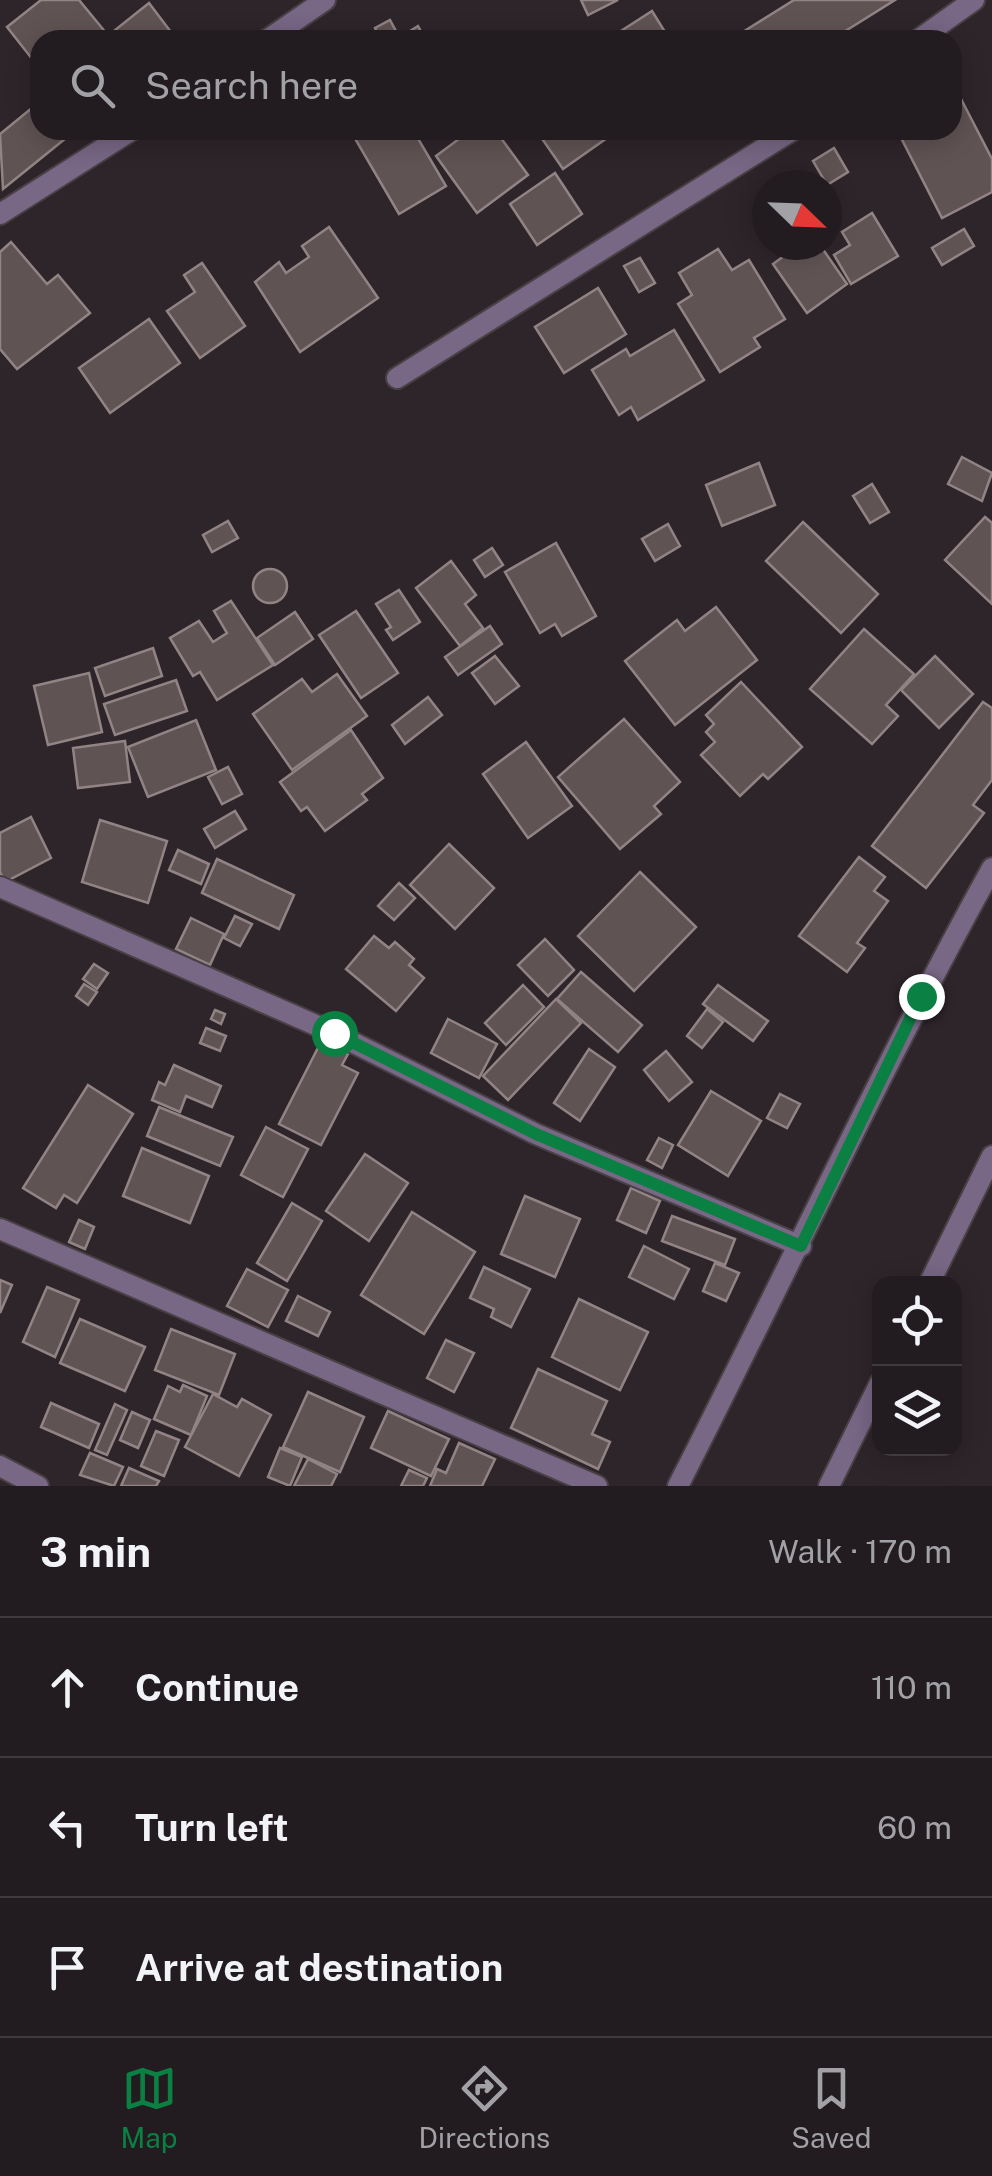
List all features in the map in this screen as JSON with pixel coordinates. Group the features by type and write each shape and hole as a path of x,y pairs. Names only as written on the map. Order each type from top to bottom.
{"street":[{"path":"282,30 326,0"},
{"path":"932,30 974,0"},
{"path":"0,214 116,140"},
{"path":"397,378 778,140"},
{"path":"678,1486 801,1246 921,996 992,868"},
{"path":"0,887 334,1033 536,1134 801,1246"},
{"path":"933,1276 991,1158"},
{"path":"0,1228 597,1486"},
{"path":"829,1486 872,1399"},
{"path":"0,1466 38,1486"}],"building":[{"path":"41,0 79,0 104,30 30,30 30,56 7,27"},
{"path":"581,0 618,0 588,15"},
{"path":"794,0 895,0 847,30 746,30"},
{"path":"149,3 169,30 115,30"},
{"path":"652,11 664,30 623,30"},
{"path":"390,20 395,30 376,30"},
{"path":"962,101 992,159 992,192 942,218 902,140 962,140"},
{"path":"30,110 30,140 64,140 3,189 0,134"},
{"path":"356,140 419,140 446,186 399,214"},
{"path":"458,140 502,140 528,175 477,213 436,156"},
{"path":"543,140 604,140 563,169"},
{"path":"834,148 848,172 842,176 842,170 818,170 813,161"},
{"path":"555,173 582,214 537,245 510,204"},
{"path":"872,213 898,256 851,284 837,260 842,260 842,250 850,245 842,232"},
{"path":"329,227 378,298 300,352 255,282 279,262 286,273 309,257 302,246"},
{"path":"964,229 974,246 942,265 932,248"},
{"path":"11,242 47,284 58,275 90,313 17,369 0,349 0,252"},
{"path":"718,249 732,270 749,260 785,319 754,338 760,347 720,372 678,304 692,295 679,273"},
{"path":"640,258 655,283 639,292 624,266"},
{"path":"778,260 830,260 847,284 807,313 773,264"},
{"path":"202,263 245,326 200,358 167,311 195,292 184,275"},
{"path":"598,288 626,334 564,373 535,327"},
{"path":"149,319 180,363 110,413 79,368"},
{"path":"674,330 704,380 638,420 631,407 619,415 592,370 626,349 630,356"},
{"path":"962,457 992,473 982,501 948,484"},
{"path":"759,463 775,505 722,526 706,485"},
{"path":"872,484 889,512 870,523 853,496"},
{"path":"985,517 992,523 992,604 945,560"},
{"path":"228,521 238,538 212,552 203,535"},
{"path":"803,522 878,594 841,633 766,561"},
{"path":"668,524 680,546 655,561 642,539"},
{"path":"556,543 596,616 562,636 555,624 540,633 505,572"},
{"path":"492,548 503,565 485,577 474,560"},
{"path":"451,561 476,595 465,604 483,628 460,646 416,588"},
{"path":"270,569 282,574 287,586 282,598 270,603 258,598 253,586 258,574"},
{"path":"399,590 420,622 393,640 386,630 391,627 376,604"},
{"path":"231,601 273,665 217,700 200,672 193,676 170,638 199,621 213,642 227,633 214,611"},
{"path":"716,607 757,660 675,725 625,661 677,620 685,631"},
{"path":"356,611 398,673 361,698 319,635"},
{"path":"295,612 313,639 275,665 257,638"},
{"path":"490,626 502,644 458,675 445,657"},
{"path":"864,629 914,674 886,705 898,716 872,744 810,689"},
{"path":"153,648 162,676 105,696 95,668"},
{"path":"495,656 519,686 495,704 472,673"},
{"path":"935,656 973,694 939,728 901,690"},
{"path":"89,673 102,732 48,745 34,686"},
{"path":"337,674 367,716 292,770 253,714 302,679 312,692"},
{"path":"176,680 187,711 115,735 104,704"},
{"path":"741,682 802,747 768,779 763,774 740,796 701,755 715,742 706,732 714,724 706,715"},
{"path":"428,697 442,715 405,744 392,725"},
{"path":"983,702 992,708 992,780 973,805 984,813 926,888 872,846"},
{"path":"624,719 680,782 654,806 661,814 620,849 558,777"},
{"path":"196,720 216,770 148,797 128,747"},
{"path":"351,730 383,778 362,794 367,800 325,831 307,807 301,811 280,782"},
{"path":"125,741 130,782 78,788 73,748"},
{"path":"526,742 572,806 528,838 483,774"},
{"path":"228,767 242,794 222,804 208,777"},
{"path":"235,811 246,829 215,848 204,829"},
{"path":"31,817 51,858 5,882 0,872 0,833"},
{"path":"100,820 167,841 148,903 82,882"},
{"path":"449,844 494,888 455,929 410,885"},
{"path":"178,850 209,864 201,884 169,870"},
{"path":"859,857 885,877 874,891 888,901 857,943 865,948 847,972 799,936"},
{"path":"217,859 294,895 279,929 202,893"},
{"path":"640,872 696,927 634,991 578,936"},
{"path":"399,883 415,898 394,920 378,906"},
{"path":"235,916 252,924 240,946 224,938"},
{"path":"191,918 224,934 210,965 176,949"},
{"path":"374,936 389,948 395,942 414,959 409,965 424,978 396,1011 346,969"},
{"path":"545,939 574,970 548,996 518,965"},
{"path":"94,964 108,973 97,989 83,979"},
{"path":"581,972 642,1025 618,1052 557,999"},
{"path":"84,984 97,992 88,1005 76,996"},
{"path":"523,985 544,1007 506,1045 485,1023"},
{"path":"718,985 768,1021 753,1041 703,1004"},
{"path":"556,999 581,1023 508,1100 483,1076"},
{"path":"707,1009 723,1022 702,1048 687,1036"},
{"path":"215,1010 225,1014 221,1024 211,1019"},
{"path":"448,1019 497,1044 479,1078 431,1053"},
{"path":"206,1028 226,1036 220,1051 200,1043"},
{"path":"322,1040 348,1054 342,1065 358,1073 321,1145 279,1124"},
{"path":"589,1049 615,1067 580,1121 554,1103"},
{"path":"666,1051 692,1082 669,1101 644,1070"},
{"path":"174,1065 221,1086 212,1107 186,1096 180,1112 152,1100 159,1082 165,1085"},
{"path":"88,1085 133,1114 77,1203 64,1195 56,1208 23,1188"},
{"path":"711,1091 761,1121 728,1176 678,1145"},
{"path":"780,1094 800,1104 787,1128 767,1118"},
{"path":"159,1107 233,1137 220,1166 147,1136"},
{"path":"266,1127 308,1149 283,1197 241,1175"},
{"path":"659,1138 673,1145 662,1168 647,1160"},
{"path":"142,1148 209,1176 190,1223 123,1196"},
{"path":"365,1154 408,1183 369,1241 326,1211"},
{"path":"631,1188 660,1201 646,1233 617,1220"},
{"path":"525,1196 580,1219 555,1277 501,1254"},
{"path":"292,1203 322,1221 287,1281 257,1263"},
{"path":"412,1212 475,1252 424,1334 361,1295"},
{"path":"672,1216 735,1239 725,1265 662,1241"},
{"path":"79,1220 94,1227 85,1249 69,1242"},
{"path":"644,1246 689,1269 674,1299 629,1277"},
{"path":"715,1263 739,1273 726,1301 703,1291"},
{"path":"484,1267 530,1289 511,1327 491,1317 494,1309 470,1298"},
{"path":"247,1269 288,1290 268,1327 227,1306"},
{"path":"0,1280 12,1285 0,1313"},
{"path":"47,1287 79,1300 55,1357 23,1342"},
{"path":"298,1296 330,1312 318,1336 286,1321"},
{"path":"579,1299 648,1332 620,1390 552,1357"},
{"path":"80,1319 145,1347 125,1391 60,1363"},
{"path":"171,1329 235,1354 219,1395 155,1370"},
{"path":"446,1340 474,1353 454,1392 427,1378"},
{"path":"538,1369 607,1401 592,1434 610,1442 598,1469 511,1428"},
{"path":"183,1385 207,1396 191,1435 154,1419 168,1386 180,1392"},
{"path":"308,1392 364,1417 340,1472 283,1447"},
{"path":"213,1394 237,1407 242,1399 271,1415 239,1476 185,1447"},
{"path":"51,1403 99,1424 89,1448 41,1427"},
{"path":"115,1404 127,1410 107,1455 95,1450"},
{"path":"388,1411 449,1439 431,1476 371,1448"},
{"path":"132,1412 150,1420 138,1448 120,1440"},
{"path":"156,1431 179,1440 164,1476 141,1466"},
{"path":"459,1443 495,1459 482,1486 430,1486 437,1469 446,1473"},
{"path":"280,1448 302,1457 290,1486 268,1477"},
{"path":"90,1453 123,1467 114,1486 80,1475"},
{"path":"308,1459 337,1474 331,1486 294,1486"},
{"path":"129,1468 159,1481 156,1486 121,1486"},
{"path":"409,1470 427,1478 423,1486 401,1486"}],"route":[{"path":"334,1033 536,1134 801,1246 921,996"}]}
